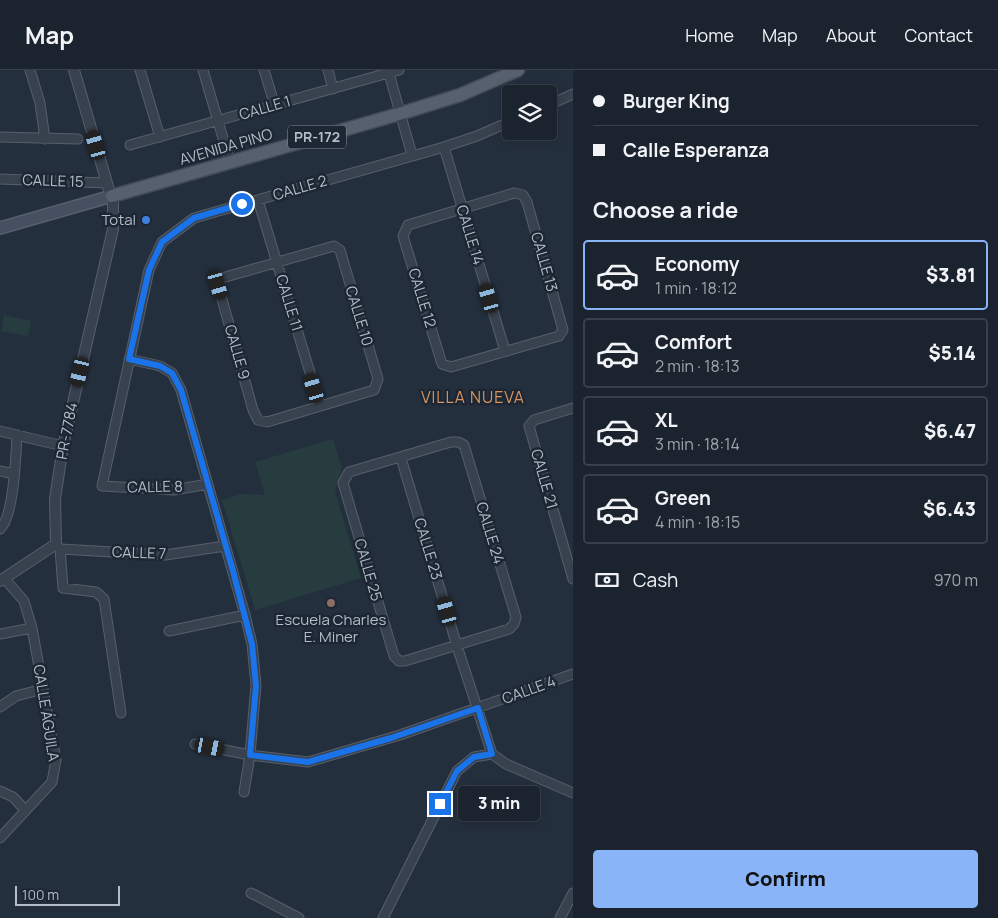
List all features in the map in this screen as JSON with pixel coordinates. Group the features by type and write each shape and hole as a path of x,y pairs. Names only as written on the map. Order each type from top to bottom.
{"main road":[{"name":"AVENIDA PINO","path":"112,196 399,114 460,95 514,71"},
{"name":"PR-172","path":"0,228 112,196"}],"street":[{"path":"30,70 40,103 45,139"},
{"name":"PR-7784","path":"58,547 55,500 64,446 113,228 112,196 74,70"},
{"path":"140,70 160,137"},
{"path":"203,70 230,162"},
{"path":"264,70 275,106"},
{"path":"328,70 333,89"},
{"name":"CALLE 1","path":"130,145 275,106 389,71 399,70"},
{"path":"389,71 399,114 412,155"},
{"path":"557,101 573,94"},
{"name":"CALLE 2","path":"102,486 149,270 162,242 194,218 444,147 502,125"},
{"path":"0,137 78,139"},
{"name":"CALLE 14","path":"444,147 505,352"},
{"name":"CALLE 15","path":"0,179 107,183"},
{"name":"CALLE 13","path":"462,209 514,193 523,195 527,202 563,330 559,336 505,352"},
{"name":"CALLE 11","path":"258,200 320,406"},
{"name":"CALLE 12","path":"462,209 408,225 403,236 442,364 451,367 505,352"},
{"name":"CALLE 10","path":"277,262 334,246 340,250 378,379 374,390 320,406"},
{"name":"CALLE 9","path":"277,262 222,278 218,285 253,410 258,420 267,422 320,406"},
{"path":"129,359 160,366 172,373 181,390 245,615 252,644 256,686 250,755 244,792"},
{"name":"CALLE 21","path":"573,408 534,420 528,426 573,579"},
{"path":"0,431 64,446"},
{"path":"0,529 6,522 14,474 17,435"},
{"name":"CALLE 24","path":"401,458 451,442 458,442 464,445 516,617 514,624 509,629 457,646"},
{"name":"CALLE 23","path":"401,458 457,646 492,754"},
{"name":"CALLE 25","path":"401,458 349,472 343,483 374,592 394,656 398,661 405,661 457,646"},
{"path":"0,471 14,474"},
{"name":"CALLE 8","path":"102,486 174,490 208,484"},
{"name":"CALLE 7","path":"58,547 165,555 225,546"},
{"path":"2,579 58,547 63,588 96,592 104,599 121,712"},
{"name":"CALLE ÁGUILA","path":"0,838 52,782 56,760 32,628 24,601 2,579"},
{"path":"169,631 245,615"},
{"path":"0,634 32,628"},
{"name":"CALLE 4","path":"195,744 250,755 308,762 396,736 573,674"},
{"path":"0,707 16,696 44,689"},
{"path":"383,918 457,771 474,757 492,754 506,764 573,793"},
{"path":"0,791 13,797 25,810"},
{"path":"251,893 299,918"},
{"path":"560,918 573,893"}],"green space":[{"path":"4,315 31,321 28,336 1,331"},
{"path":"333,439 342,468 335,491 361,578 255,610 222,500 241,494 265,495 255,462"}],"place":[{"name":"Total","path":"146,220"},
{"name":"Escuela Charles E. Miner","path":"331,603"}],"district":[{"name":"VILLA NUEVA","path":"473,397"}],"route":[{"path":"242,204 194,218 162,242 149,270 129,359 160,366 172,373 181,390 252,644 256,686 250,755 308,762 391,738 478,708 492,754 474,757 457,771 440,804"}]}
